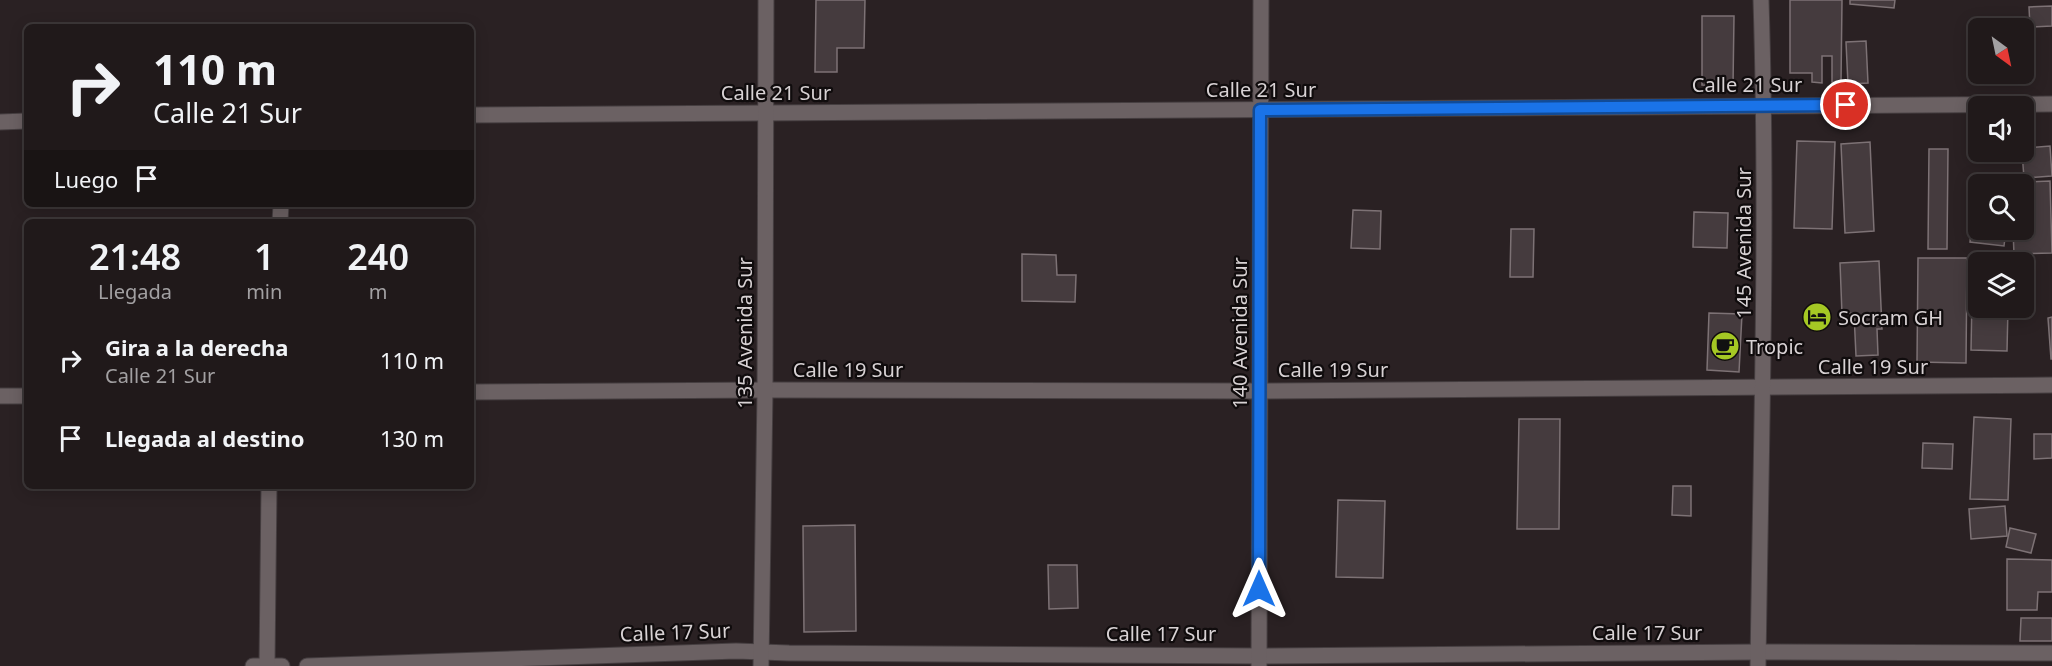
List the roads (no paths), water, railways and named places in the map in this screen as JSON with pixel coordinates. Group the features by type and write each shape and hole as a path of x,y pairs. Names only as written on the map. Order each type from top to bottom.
{"street":[{"name":"135 Avenida Sur","path":"761,659 765,390 766,0"},
{"name":"140 Avenida Sur","path":"1259,661 1261,0"},
{"name":"145 Avenida Sur","path":"1759,659 1764,105 1761,0"},
{"name":"Calle 21 Sur","path":"474,115 2052,104"},
{"path":"0,122 24,121"},
{"name":"Calle 19 Sur","path":"474,392 2052,385"},
{"path":"0,396 24,396"},
{"path":"267,666 269,489"},
{"name":"Calle 17 Sur","path":"307,666 736,651 761,659 1259,661 1759,659 2052,653"}],"place":[{"name":"Socram GH","path":"1817,317"},
{"name":"Tropic","path":"1725,346"}]}
